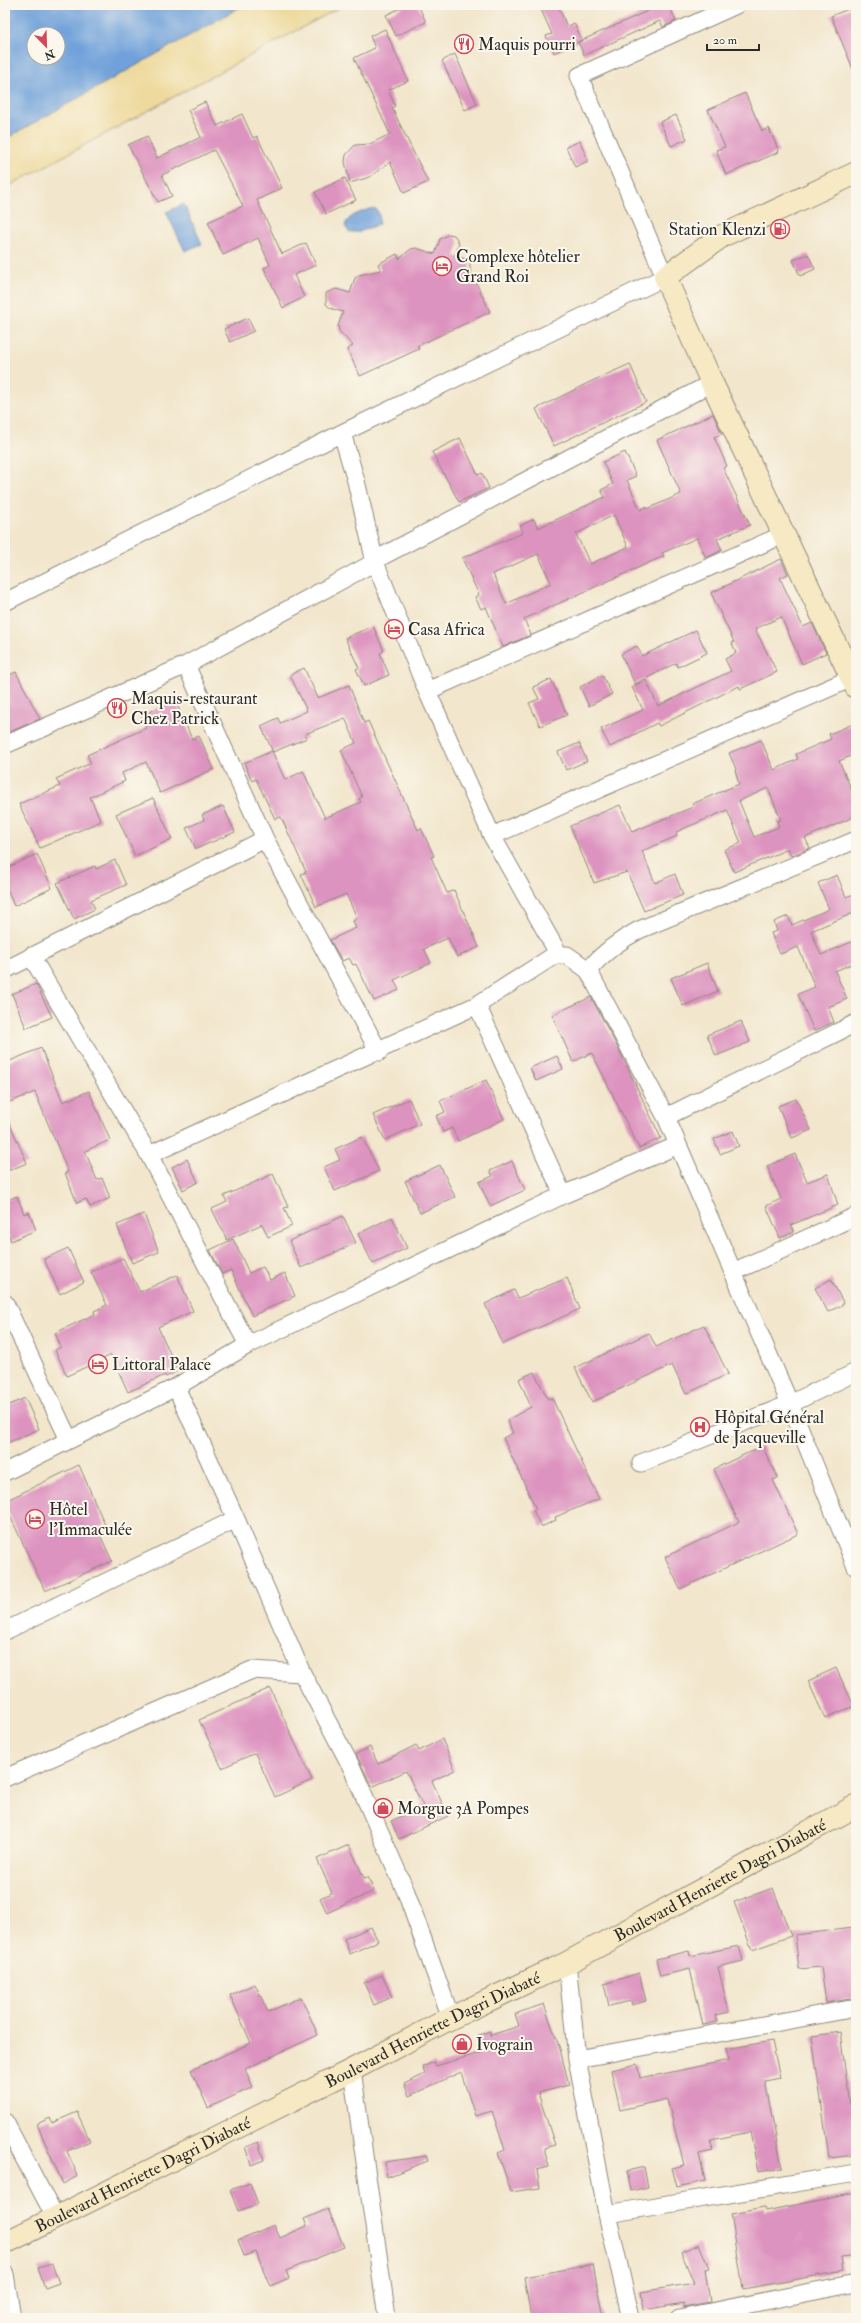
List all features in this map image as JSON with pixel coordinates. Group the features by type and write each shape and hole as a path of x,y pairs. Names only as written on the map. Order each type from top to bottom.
{"main road":[{"path":"854,683 785,534 712,383 665,277 722,236 856,173"},
{"name":"Boulevard Henriette Dagri Diabaté","path":"5,2243 352,2070 451,2018 567,1963 856,1806"}],"street":[{"path":"5,602 342,433 665,277 579,76 736,5"},
{"path":"5,745 186,665 376,561 712,383"},
{"path":"342,433 376,561 427,691 492,836 558,953 555,955 566,955 577,961 588,970 666,1117 676,1146 733,1272 790,1404 856,1567"},
{"path":"427,691 785,534"},
{"path":"186,665 265,839 379,1052"},
{"path":"492,836 854,683"},
{"path":"5,970 265,839"},
{"path":"588,970 603,954 618,942 639,930 856,840"},
{"path":"150,1155 379,1052 477,1006 558,953"},
{"path":"31,956 150,1155 248,1346"},
{"path":"477,1006 563,1195"},
{"path":"666,1117 856,1024"},
{"path":"5,1472 176,1387 248,1346 563,1195 676,1146"},
{"path":"733,1272 856,1216"},
{"path":"5,1303 69,1440"},
{"path":"641,1463 790,1404 856,1372"},
{"path":"176,1387 236,1519 302,1673 352,1768 406,1892 451,2018"},
{"path":"5,1631 236,1519"},
{"path":"5,1778 252,1670 302,1673"},
{"path":"567,1963 577,2059 607,2214 631,2318"},
{"path":"577,2059 856,2008"},
{"path":"352,2070 387,2318"},
{"path":"5,2122 55,2217"},
{"path":"607,2214 856,2173"},
{"path":"5,2274 12,2318"},
{"path":"680,2318 856,2283"}],"sand":[{"path":"244,5 344,5 5,188 5,139"}],"water":[{"path":"5,5 244,5 5,139"},
{"path":"184,204 202,244 185,251 166,212"},
{"path":"370,209 376,209 380,220 379,224 359,232 349,232 345,226 348,220 355,215"}],"building":[{"path":"407,5 418,5 426,22 396,36 386,15"},
{"path":"539,5 558,5 567,27 574,23 582,40 554,53 546,36 552,34"},
{"path":"661,5 669,5 676,21 663,27 660,21 584,55 578,42"},
{"path":"856,6 856,76 831,16"},
{"path":"385,29 408,81 388,90 395,106 392,108 428,182 404,193 390,162 370,177 350,183 345,162 346,155 355,145 370,144 390,134 354,58 375,48 370,36"},
{"path":"455,54 477,104 465,110 442,61"},
{"path":"745,93 762,131 769,128 779,152 726,175 716,150 725,147 708,110"},
{"path":"205,102 217,126 242,114 253,138 257,136 282,188 257,200 282,254 306,243 316,265 294,275 304,297 283,308 264,268 270,265 258,238 223,255 208,222 243,206 214,150 162,175 172,196 158,202 128,145 147,136 157,158 201,137 188,110"},
{"path":"676,115 687,139 671,146 660,122"},
{"path":"580,141 588,161 575,167 566,147"},
{"path":"345,178 356,200 326,214 315,192"},
{"path":"449,234 454,235 459,244 455,256 466,259 470,263 470,270 490,312 417,346 419,349 360,376 347,349 353,346 339,331 338,326 343,312 330,308 326,304 326,293 336,289 350,293 355,278 359,275 381,270 378,264 397,254 399,259 411,249 416,248 435,254 440,239"},
{"path":"808,254 815,269 800,276 793,260"},
{"path":"248,318 254,331 230,342 224,329"},
{"path":"630,364 646,402 554,446 536,409"},
{"path":"713,414 722,434 714,437 727,466 723,468 750,525 717,539 722,550 706,558 697,538 662,553 664,556 524,619 531,635 503,647 486,607 481,609 475,597 479,595 462,558 523,533 520,526 534,519 538,528 605,497 601,490 613,484 603,462 625,452 636,476 627,480 640,510 646,507 647,509 681,494 657,440","holes":["614,515 628,547 590,564 576,534","538,554 551,583 506,604 493,574"]},
{"path":"460,438 478,475 482,473 489,488 459,502 432,452"},
{"path":"781,559 788,574 780,578 803,627 812,623 826,653 802,664 781,617 755,629 777,672 740,689 739,686 659,726 657,723 610,747 601,729 643,710 632,687 646,680 658,706 731,671 725,659 736,653 732,643 734,642 711,593"},
{"path":"373,626 384,651 380,653 389,675 364,686 356,669 359,668 345,638"},
{"path":"696,630 707,653 678,667 676,663 635,684 621,654 637,646 642,656"},
{"path":"304,668 318,698 349,685 364,723 368,721 418,830 421,828 434,856 431,857 447,893 454,890 479,947 457,957 448,938 424,949 431,963 394,980 399,990 374,1001 356,964 353,965 349,958 342,961 330,940 356,928 353,921 357,918 346,894 316,907 301,874 306,872 281,817 275,819 256,779 252,781 244,763 272,751 285,780 303,771 325,818 361,802 359,799 362,797 341,750 356,743 345,718 305,734 307,738 273,752 261,726 278,718 280,723 307,711 290,675"},
{"path":"16,672 40,719 5,734 5,677"},
{"path":"602,675 612,694 589,706 580,687"},
{"path":"551,679 567,715 540,726 529,703 539,699 533,687"},
{"path":"175,700 192,739 199,736 214,769 160,793 146,762 122,773 125,781 90,797 101,821 40,848 19,804 60,786 56,779 91,763 87,755 146,728 141,716"},
{"path":"853,724 856,732 856,754 839,761 853,793 856,792 856,816 805,838 810,848 791,856 788,849 734,872 724,850 741,843 727,810 676,832 677,836 642,851 655,883 675,874 683,895 644,911 627,872 594,883 570,826 620,805 632,832 693,807 692,804 739,784 736,769 729,753 761,740 774,770 798,759 796,754 831,739 829,734","holes":["768,788 781,820 777,821 779,827 754,837 739,801"]},
{"path":"579,743 587,761 566,770 558,752"},
{"path":"153,798 172,839 135,856 116,814"},
{"path":"223,806 235,832 196,849 186,828 204,820 202,815"},
{"path":"37,854 52,888 14,906 5,884 5,869"},
{"path":"115,860 126,885 91,900 95,909 74,919 57,883 95,866 96,869"},
{"path":"837,875 846,897 856,893 856,912 811,931 821,955 856,940 856,962 835,971 847,999 828,1007 834,1022 814,1031 798,994 815,987 798,947 780,954 771,933 777,931 774,922 788,916 792,925 829,909 818,883"},
{"path":"707,963 718,991 683,1006 671,978"},
{"path":"36,984 52,1017 26,1028 12,994"},
{"path":"591,997 621,1054 661,1138 639,1148 592,1053 573,1062 552,1015"},
{"path":"741,1021 750,1042 716,1056 707,1035"},
{"path":"41,1048 63,1102 89,1091 110,1140 85,1151 97,1180 102,1178 110,1198 90,1207 86,1199 77,1203 65,1173 68,1172 35,1092 5,1104 5,1063"},
{"path":"557,1056 563,1069 536,1081 530,1068"},
{"path":"486,1080 504,1119 458,1141 452,1128 443,1132 436,1116 445,1112 440,1101"},
{"path":"409,1099 420,1124 385,1140 373,1115"},
{"path":"796,1099 811,1130 792,1138 778,1106"},
{"path":"5,1113 27,1163 5,1172"},
{"path":"733,1131 739,1146 720,1154 714,1139"},
{"path":"362,1137 379,1171 335,1191 324,1167 340,1160 335,1149"},
{"path":"795,1154 807,1182 828,1174 838,1205 791,1225 794,1232 780,1238 766,1206 781,1199 767,1166"},
{"path":"187,1159 198,1182 183,1190 172,1167"},
{"path":"512,1161 525,1190 490,1206 479,1182 493,1176 490,1171"},
{"path":"440,1165 455,1197 420,1213 405,1181"},
{"path":"273,1174 288,1207 284,1208 292,1226 268,1237 262,1224 227,1240 212,1209 227,1202 224,1196"},
{"path":"17,1196 24,1214 29,1212 36,1230 11,1241 5,1228 5,1201"},
{"path":"144,1214 159,1252 132,1263 117,1225"},
{"path":"343,1216 356,1243 301,1268 289,1241"},
{"path":"392,1217 407,1248 373,1264 358,1234"},
{"path":"233,1239 249,1273 263,1267 270,1280 285,1273 295,1296 252,1316 231,1270 222,1274 210,1250"},
{"path":"68,1248 84,1282 60,1294 44,1259"},
{"path":"123,1258 140,1292 177,1275 193,1311 158,1327 178,1371 166,1377 165,1375 128,1392 111,1355 67,1376 55,1350 61,1347 55,1333 95,1314 94,1311 107,1305 91,1272"},
{"path":"567,1278 580,1309 503,1344 485,1304 514,1290 518,1298"},
{"path":"831,1279 844,1304 828,1312 815,1288"},
{"path":"704,1325 728,1374 686,1394 672,1365 592,1402 575,1368 649,1333 656,1347"},
{"path":"534,1372 548,1399 552,1398 599,1499 555,1517 556,1520 541,1527 533,1510 536,1509 503,1438 513,1433 507,1420 531,1407 519,1379"},
{"path":"25,1398 39,1429 5,1444 5,1407"},
{"path":"762,1446 778,1478 773,1480 798,1534 680,1589 665,1557 739,1522 714,1469"},
{"path":"79,1465 105,1525 97,1528 112,1561 45,1591 5,1505 5,1501"},
{"path":"836,1668 854,1706 825,1718 808,1681"},
{"path":"270,1688 312,1780 275,1797 255,1753 222,1768 199,1720"},
{"path":"442,1739 455,1770 432,1781 448,1816 399,1839 391,1821 423,1806 406,1771 372,1787 356,1754 370,1747 378,1764 416,1745 419,1751"},
{"path":"349,1845 364,1878 368,1877 374,1891 327,1913 320,1898 332,1893 317,1859"},
{"path":"773,1888 791,1936 752,1950 734,1902"},
{"path":"371,1927 378,1941 350,1954 344,1939"},
{"path":"852,1928 856,1967 856,1998 826,2003 821,1967 799,1969 795,1935"},
{"path":"739,1946 743,1961 718,1967 729,2012 715,2015 717,2022 703,2025 690,1969 660,1976 656,1959 689,1951 690,1956"},
{"path":"639,1973 646,2001 632,2005 631,2001 609,2006 604,1984"},
{"path":"382,1975 392,1997 374,2005 364,1983"},
{"path":"255,1984 268,2012 301,1997 318,2035 245,2069 253,2087 208,2108 191,2070 251,2043 230,1995"},
{"path":"544,2004 560,2049 569,2085 538,2093 555,2145 544,2148 549,2167 537,2170 540,2188 511,2192 498,2153 505,2150 492,2111 475,2116 461,2072 409,2096 404,2084 425,2074 422,2067 434,2062 436,2066 483,2052 477,2036 490,2031 491,2035 519,2026 515,2014"},
{"path":"840,2032 850,2105 856,2104 856,2155 829,2158 812,2036"},
{"path":"772,2041 780,2078 765,2081 782,2168 758,2172 750,2132 711,2140 713,2151 699,2154 705,2181 677,2187 672,2168 684,2165 667,2099 620,2110 611,2070 637,2064 640,2078 653,2076 729,2060 726,2049"},
{"path":"77,2112 90,2141 67,2151 78,2176 63,2184 37,2124 50,2118 52,2123"},
{"path":"258,2142 264,2160 251,2165 245,2147"},
{"path":"426,2156 428,2161 387,2177 385,2162"},
{"path":"644,2167 648,2187 631,2191 627,2171"},
{"path":"250,2183 258,2204 238,2211 230,2190"},
{"path":"856,2193 856,2256 841,2258 843,2271 743,2289 731,2214 764,2208 765,2211"},
{"path":"328,2209 344,2247 286,2271 289,2278 270,2286 256,2252 244,2256 238,2240 274,2225 280,2238 307,2226 304,2219"},
{"path":"699,2244 709,2268 705,2269 710,2302 684,2307 684,2303 644,2310 641,2292 694,2283 681,2252"},
{"path":"52,2264 59,2283 45,2288 38,2268"},
{"path":"593,2264 603,2318 531,2318 524,2277"}],"place":[{"name":"Maquis pourri","path":"464,44"},
{"name":"Station Klenzi","path":"780,229"},
{"name":"Complexe hôtelier Grand Roi","path":"442,266"},
{"name":"Casa Africa","path":"394,629"},
{"name":"Maquis-restaurant Chez Patrick","path":"117,708"},
{"name":"Littoral Palace","path":"98,1364"},
{"name":"Hôpital Général de Jacqueville","path":"700,1427"},
{"name":"Hôtel l'Immaculée","path":"35,1519"},
{"name":"Morgue 3A Pompes","path":"383,1808"},
{"name":"Ivograin","path":"462,2044"}]}
